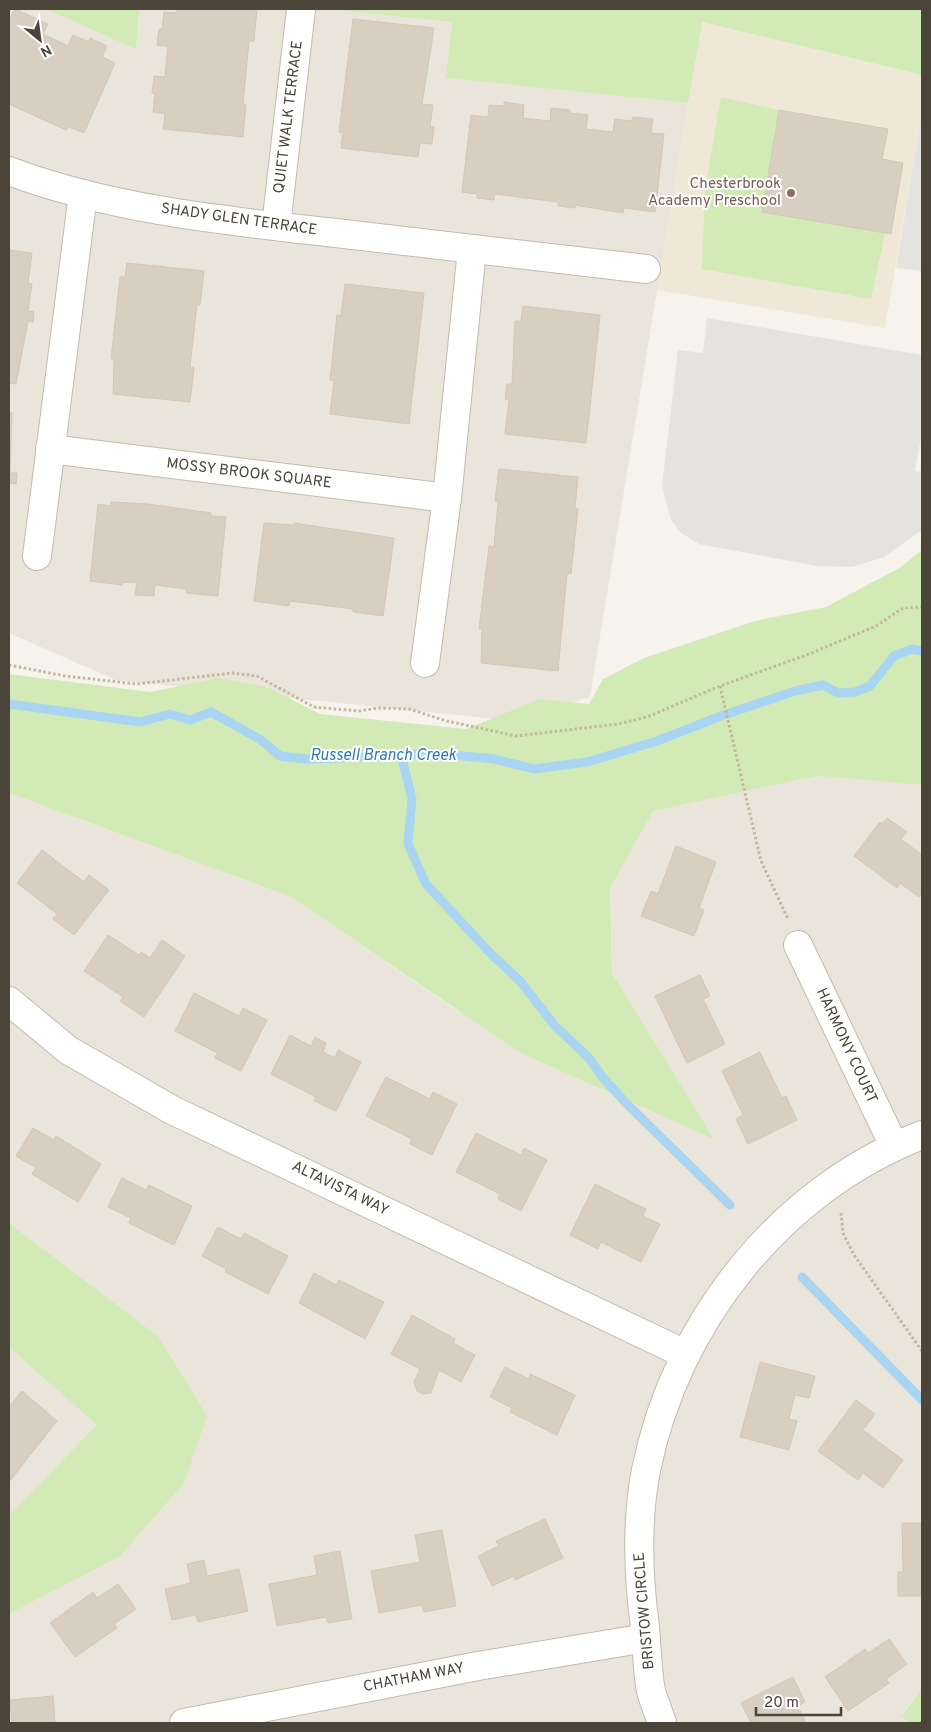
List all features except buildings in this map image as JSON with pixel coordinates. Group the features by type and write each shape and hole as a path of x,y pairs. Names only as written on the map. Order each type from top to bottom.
{"street":[{"name":"QUIET WALK TERRACE","path":"276,226 301,9"},
{"name":"SHADY GLEN TERRACE","path":"9,171 82,194 141,207 276,226 646,269"},
{"path":"37,556 82,194"},
{"path":"425,663 447,498 472,249"},
{"name":"MOSSY BROOK SQUARE","path":"50,449 447,498"},
{"name":"HARMONY COURT","path":"798,945 894,1146"},
{"name":"ALTAVISTA WAY","path":"9,1001 68,1050 172,1110 685,1354"},
{"name":"BRISTOW CIRCLE","path":"662,1723 651,1691 639,1581 639,1526 646,1470 660,1417 685,1354 715,1303 749,1259 782,1224 818,1194 864,1163 894,1146 922,1135"},
{"name":"CHATHAM WAY","path":"184,1723 478,1666 646,1638"}],"path":[{"path":"9,665 65,676 137,684 222,674 257,676 314,707 359,711 378,708 409,709 447,721 516,736 618,724 647,717 720,686 809,654 876,626 904,608 922,607"},
{"path":"720,686 761,861 777,892 798,945"},
{"path":"846,1208 841,1213 843,1233 854,1255 922,1351"}],"shaded area":[{"path":"9,9 46,9 136,48 139,9 327,9 452,22 447,78 688,103 590,697 515,721 116,680 9,633"},
{"name":"Chesterbrook Academy Preschool","path":"701,22 922,75 922,111 885,328 657,290"},
{"path":"922,119 922,271 896,268"},
{"path":"707,318 922,355 922,432 915,471 922,472 922,530 884,557 852,567 817,566 699,544 681,533 671,520 662,486 678,350 703,353"},
{"path":"817,776 922,785 922,1689 902,1714 908,1723 9,1723 9,1614 119,1557 158,1336 9,1223 9,793 291,897 458,1011 713,1138 612,973 610,888 652,811"},
{"path":"9,1347 98,1425 9,1515"}],"green space":[{"path":"46,9 139,9 136,49"},
{"path":"327,9 922,9 922,75 702,22 688,103 446,78 452,22"},
{"path":"721,97 779,110 762,212 885,233 871,299 702,269 705,190"},
{"path":"922,550 922,785 817,776 653,811 610,888 612,973 714,1139 521,1053 291,897 9,793 9,674 150,692 218,678 267,687 320,714 466,729 540,699 589,704 603,679 644,658 755,621 826,607 901,567"},
{"path":"9,1223 158,1336 207,1416 184,1483 119,1557 9,1614 9,1515 97,1425 9,1347"},
{"path":"922,1689 922,1723 908,1723 902,1715"}],"waterway":[{"name":"Russell Branch Creek","path":"9,704 140,722 170,714 190,720 211,712 261,740 280,756 306,759 433,753 494,759 534,769 587,762 657,741 721,716 795,691 823,685 838,693 855,692 870,686 894,656 912,649 922,651"},
{"path":"401,755 412,799 408,844 426,884 490,953 520,981 555,1026 588,1057 604,1079 626,1103 730,1205"},
{"path":"802,1277 922,1400"}],"place":[{"name":"Chesterbrook Academy Preschool","path":"791,193"}]}
